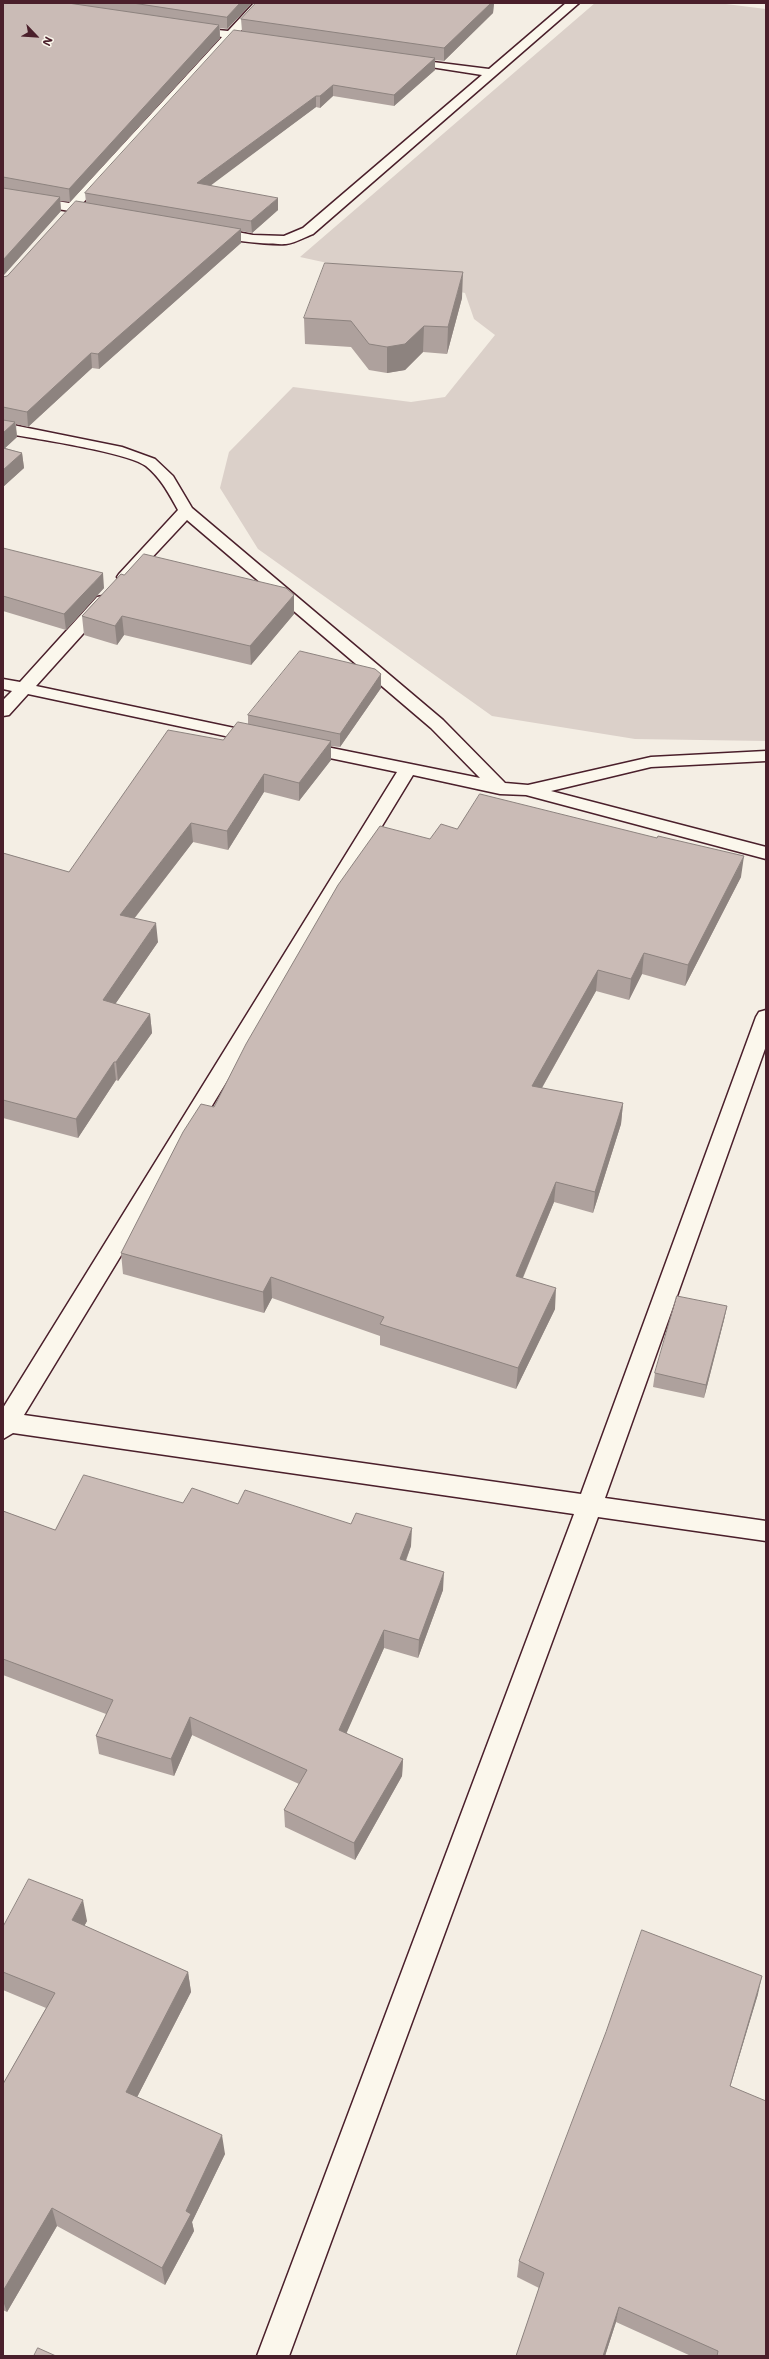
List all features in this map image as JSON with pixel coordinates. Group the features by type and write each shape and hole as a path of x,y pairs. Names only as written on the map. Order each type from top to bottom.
{"street":[{"path":"62,219 229,34 260,3"},
{"path":"200,230 253,239 286,240 308,231 573,3"},
{"path":"183,28 268,40"},
{"path":"392,58 493,73"},
{"path":"3,196 110,214"},
{"path":"3,428 122,452 150,462 168,479 186,511 437,724 500,788"},
{"path":"3,711 186,511"},
{"path":"3,684 500,788 527,790 766,853"},
{"path":"527,790 651,762 766,756"},
{"path":"408,769 4,1424 766,1531"},
{"path":"273,2356 589,1507 766,1017"}],"shaded area":[{"path":"595,3 718,3 766,9 766,741 635,739 492,716 258,549 220,488 229,452 293,387 411,402 445,397 495,335 474,319 465,293 300,257"}],"building":[{"path":"3,3 68,3 219,25 69,189 3,177"},
{"path":"133,3 240,3 227,17"},
{"path":"256,3 491,3 444,48 241,19"},
{"path":"234,30 435,58 394,95 333,85 320,96 316,96 197,183 278,198 251,221 85,193"},
{"path":"3,188 60,197 3,260"},
{"path":"76,201 241,229 98,354 91,353 27,412 3,407 3,277 7,276"},
{"path":"325,263 463,272 448,327 424,326 405,344 387,347 369,344 351,321 304,318"},
{"path":"3,420 15,422 3,433"},
{"path":"3,448 22,453 3,470"},
{"path":"3,548 103,573 64,614 3,596"},
{"path":"144,554 286,588 294,595 250,646 122,616 115,626 82,616 121,574 124,575"},
{"path":"300,651 375,669 381,674 340,734 248,715"},
{"path":"238,722 331,741 299,783 264,774 227,831 191,823 120,915 156,923 103,1000 150,1014 116,1062 114,1062 76,1119 3,1100 3,853 69,872 168,730 223,740"},
{"path":"480,794 657,838 658,836 744,856 688,965 644,953 631,979 598,970 532,1086 623,1103 595,1192 556,1182 516,1276 556,1288 518,1368 380,1324 384,1317 271,1277 263,1292 121,1253 183,1132 201,1104 214,1107 246,1044 338,885 380,826 430,839 441,824 457,829"},
{"path":"677,1296 727,1306 706,1385 655,1373"},
{"path":"84,1475 183,1503 192,1488 238,1504 245,1490 351,1524 356,1513 412,1528 400,1559 444,1572 419,1640 384,1630 339,1730 403,1759 354,1843 284,1810 307,1770 190,1717 171,1759 96,1736 113,1700 3,1659 3,1511 55,1530"},
{"path":"29,1879 83,1900 72,1920 188,1972 126,2092 222,2135 186,2211 191,2214 162,2268 52,2208 3,2291 3,2084 55,1993 3,1972 3,1927"},
{"path":"642,1930 762,1976 730,2086 766,2101 766,2356 717,2356 718,2351 619,2307 603,2356 516,2356 544,2273 519,2261 606,2032"},
{"path":"38,2348 56,2356 34,2356"}]}
